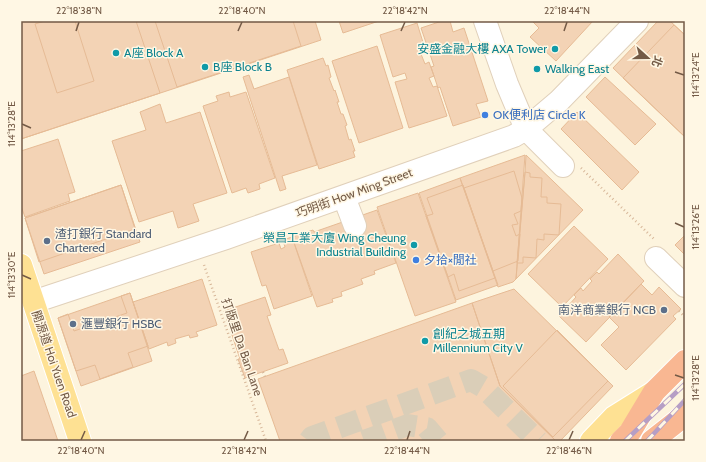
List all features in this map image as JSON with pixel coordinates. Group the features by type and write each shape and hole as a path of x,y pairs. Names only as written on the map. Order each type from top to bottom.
{"highway":[{"path":"621,441 630,432 654,392 685,361"},
{"path":"652,441 685,416"}],"main road":[{"name":"開源道 Hoi Yuen Road","path":"21,265 80,441"},
{"path":"591,441 614,417 654,392"},
{"path":"668,441 681,425 685,416"}],"street":[{"path":"485,21 507,84 526,129 570,165"},
{"name":"巧明街 How Ming Street","path":"33,302 226,238 514,136 526,129 559,101 637,21"},
{"path":"344,197 354,226"},
{"path":"656,250 685,286"}],"path":[{"path":"570,165 656,250"},
{"name":"打版里 Da Ban Lane","path":"202,259 266,441"},
{"path":"679,311 685,317"},
{"path":"263,372 265,377"}],"building":[{"name":"A座 Block A","path":"21,21 45,21 35,24 57,93 94,81 75,21 136,21 160,93 21,139"},
{"path":"21,21 315,21 321,40 21,139"},
{"name":"B座 Block B","path":"155,21 293,21 301,46 177,87"},
{"path":"339,21 379,21 343,33"},
{"path":"442,21 450,21 453,32 464,28 488,101 476,104 481,117 453,126 440,87 438,88 431,67 434,66 421,28"},
{"name":"安盛金融大樓 AXA Tower","path":"532,21 593,21 556,61 530,37 539,28"},
{"path":"658,21 670,21 685,35 685,137 613,68"},
{"path":"417,23 426,52 421,54 425,64 429,62 434,76 429,78 433,87 437,86 447,116 409,128 395,82 407,79 405,73 393,77 380,35"},
{"path":"674,25 685,35 685,137 623,78"},
{"path":"377,46 403,128 359,143 332,61"},
{"path":"323,58 326,66 328,65 331,77 329,78 339,102 337,102 341,114 343,114 347,125 345,126 349,140 351,139 355,151 353,151 355,157 319,169 287,70"},
{"path":"249,75 254,89 289,77 317,165 282,176 286,189 280,191 243,77"},
{"path":"605,77 656,124 635,145 586,97"},
{"path":"229,92 230,97 246,92 275,178 259,184 260,189 248,193 246,188 232,193 203,106 218,101 216,96"},
{"path":"160,104 166,123 200,112 227,193 193,204 199,221 178,228 173,211 139,222 112,141 146,130 140,112"},
{"path":"577,112 639,172 622,190 561,129"},
{"path":"58,139 75,192 68,194 70,201 25,217 21,206 21,151"},
{"path":"525,155 516,279 513,282 498,287 460,178"},
{"path":"526,155 583,210 516,279 525,172"},
{"path":"514,171 522,198 521,211 514,214 518,224 512,225 516,236 520,234 518,261 493,271 464,188"},
{"path":"525,172 530,173 530,177 542,178 541,197 547,197 547,203 561,204 559,235 544,234 544,240 537,239 536,258 523,257 523,263 517,263"},
{"path":"460,178 498,285 456,300 419,193"},
{"path":"121,185 135,229 39,262 25,218"},
{"path":"121,185 140,242 44,274 25,218"},
{"path":"463,185 495,278 459,291 454,274 448,277 426,216 433,214 427,198"},
{"name":"榮昌工業大廈 Wing Cheung Industrial Building","path":"418,193 456,302 415,316 377,207"},
{"path":"377,210 396,263 374,271 375,274 361,279 363,284 341,292 342,296 332,299 333,302 317,307 292,237 313,230 314,232"},
{"path":"574,226 608,259 562,307 528,274"},
{"path":"685,235 685,255 675,245"},
{"path":"292,237 312,296 274,309 266,285 262,286 251,252 279,243 281,249 285,247 283,240"},
{"path":"618,254 644,281 586,342 559,316 576,297 574,295 581,288 583,291 592,281 590,279 597,272 599,274"},
{"path":"202,279 217,325 196,332 198,336 190,338 189,335 175,339 176,343 168,346 167,342 149,349 133,302"},
{"path":"641,284 652,295 659,287 681,309 673,316 676,319 626,370 601,345 619,327 609,317"},
{"path":"514,289 613,386 560,441 556,441 500,386 472,303"},
{"path":"130,293 152,361 81,386 58,318"},
{"path":"130,293 148,346 128,353 133,367 100,379 95,365 76,371 58,318 68,314 74,331 127,313 121,296"},
{"path":"265,297 271,315 267,316 279,350 283,349 288,363 245,378 224,311"},
{"name":"創紀之城五期 Millennium City V","path":"472,303 500,386 556,441 280,441 258,379"},
{"path":"557,330 608,381 553,437 503,386"},
{"path":"34,371 58,441 21,441 21,376"}],"tunnel":[{"path":"309,441 312,437 471,380 483,387 538,441"},
{"path":"364,441 408,425 427,428 438,441"}],"railway":[{"path":"625,441 685,384"},
{"path":"647,441 685,400"}],"place":[{"name":"安盛金融大樓 AXA Tower","path":"555,49"},
{"name":"A座 Block A","path":"116,53"},
{"name":"B座 Block B","path":"205,67"},
{"name":"Walking East","path":"537,69"},
{"name":"OK便利店 Circle K","path":"485,115"},
{"name":"渣打銀行 Standard Chartered","path":"47,241"},
{"name":"榮昌工業大廈 Wing Cheung Industrial Building","path":"414,245"},
{"name":"夕拾×閒社","path":"416,260"},
{"name":"南洋商業銀行 NCB","path":"664,310"},
{"name":"滙豐銀行 HSBC","path":"73,324"},
{"name":"創紀之城五期 Millennium City V","path":"425,341"}]}
